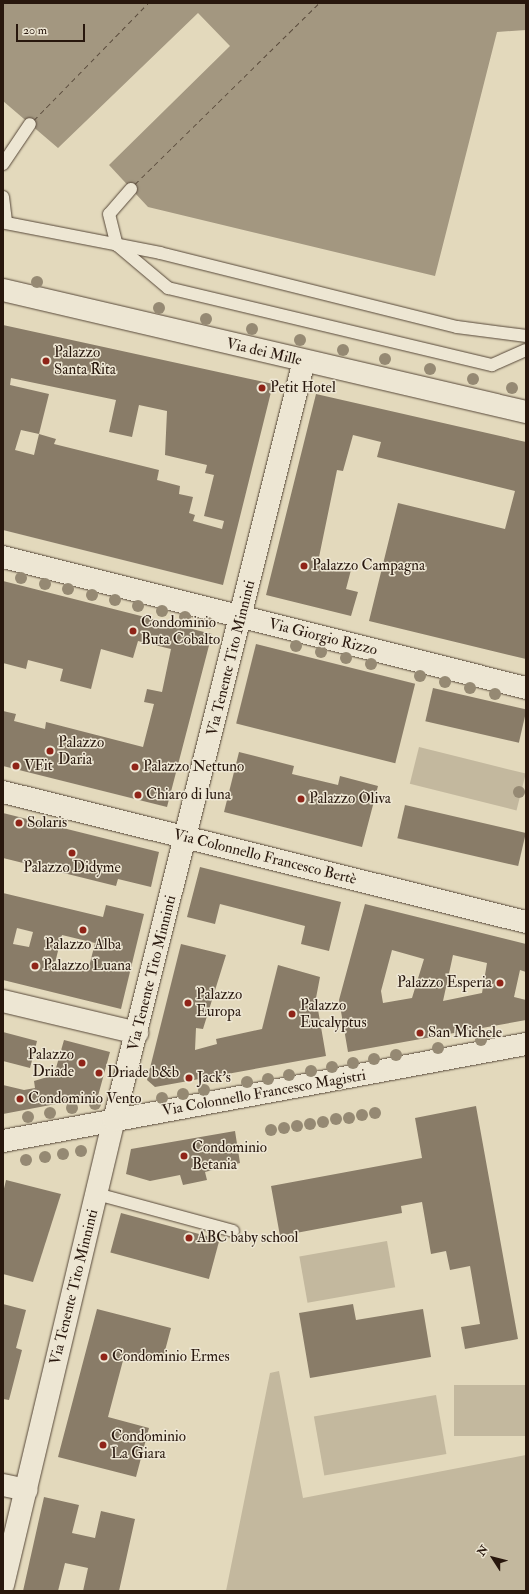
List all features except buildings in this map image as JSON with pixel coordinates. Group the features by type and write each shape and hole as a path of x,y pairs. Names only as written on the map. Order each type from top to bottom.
{"street":[{"name":"Via dei Mille","path":"3,290 526,412"},
{"name":"Via Tenente Tito Minninti","path":"3,1585 114,1120 187,837 304,361"},
{"name":"Via Giorgio Rizzo","path":"3,557 526,688"},
{"name":"Via Colonnello Francesco Bertè","path":"3,792 526,922"},
{"path":"3,1001 137,1033"},
{"name":"Via Colonnello Francesco Magistri","path":"3,1141 526,1044"},
{"path":"3,1485 26,1490"}],"lane":[{"path":"3,164 30,124"},
{"path":"131,189 109,214 117,245 168,288 492,365 526,350"},
{"path":"3,197 6,223 117,245 457,327 526,336"},
{"path":"97,1194 234,1231"}],"shaded area":[{"path":"3,3 526,3 526,30 497,32 435,276 148,207 109,165 230,46 198,13 58,148 3,101"},
{"path":"419,747 526,774 517,810 410,784"},
{"path":"387,1241 395,1287 308,1303 299,1256"},
{"path":"279,1371 303,1498 526,1455 526,1591 226,1591 270,1373"},
{"path":"454,1385 526,1385 526,1436 454,1436"},
{"path":"436,1395 446,1454 324,1476 314,1417"}],"ferry route":[{"path":"34,120 148,3"},
{"path":"135,184 319,3"}],"place":[{"name":"Palazzo Santa Rita","path":"46,361"},
{"name":"Petit Hotel","path":"262,388"},
{"name":"Palazzo Campagna","path":"304,566"},
{"name":"Condominio Buta Cobalto","path":"133,631"},
{"name":"Palazzo Daria","path":"50,751"},
{"name":"VFit","path":"16,766"},
{"name":"Palazzo Nettuno","path":"135,767"},
{"name":"Chiaro di luna","path":"138,795"},
{"name":"Palazzo Oliva","path":"301,799"},
{"name":"Solaris","path":"19,823"},
{"name":"Palazzo Didyme","path":"72,853"},
{"name":"Palazzo Alba","path":"83,930"},
{"name":"Palazzo Luana","path":"35,966"},
{"name":"Palazzo Esperia","path":"500,983"},
{"name":"Palazzo Europa","path":"188,1003"},
{"name":"Palazzo Eucalyptus","path":"292,1014"},
{"name":"San Michele","path":"420,1033"},
{"name":"Palazzo Driade","path":"82,1063"},
{"name":"Driade b&b","path":"99,1073"},
{"name":"Jack's","path":"189,1078"},
{"name":"Condominio Vento","path":"20,1099"},
{"name":"Condominio Betania","path":"184,1156"},
{"name":"ABC baby school","path":"189,1238"},
{"name":"Condominio Ermes","path":"104,1357"},
{"name":"Condominio La Giara","path":"103,1445"}]}
